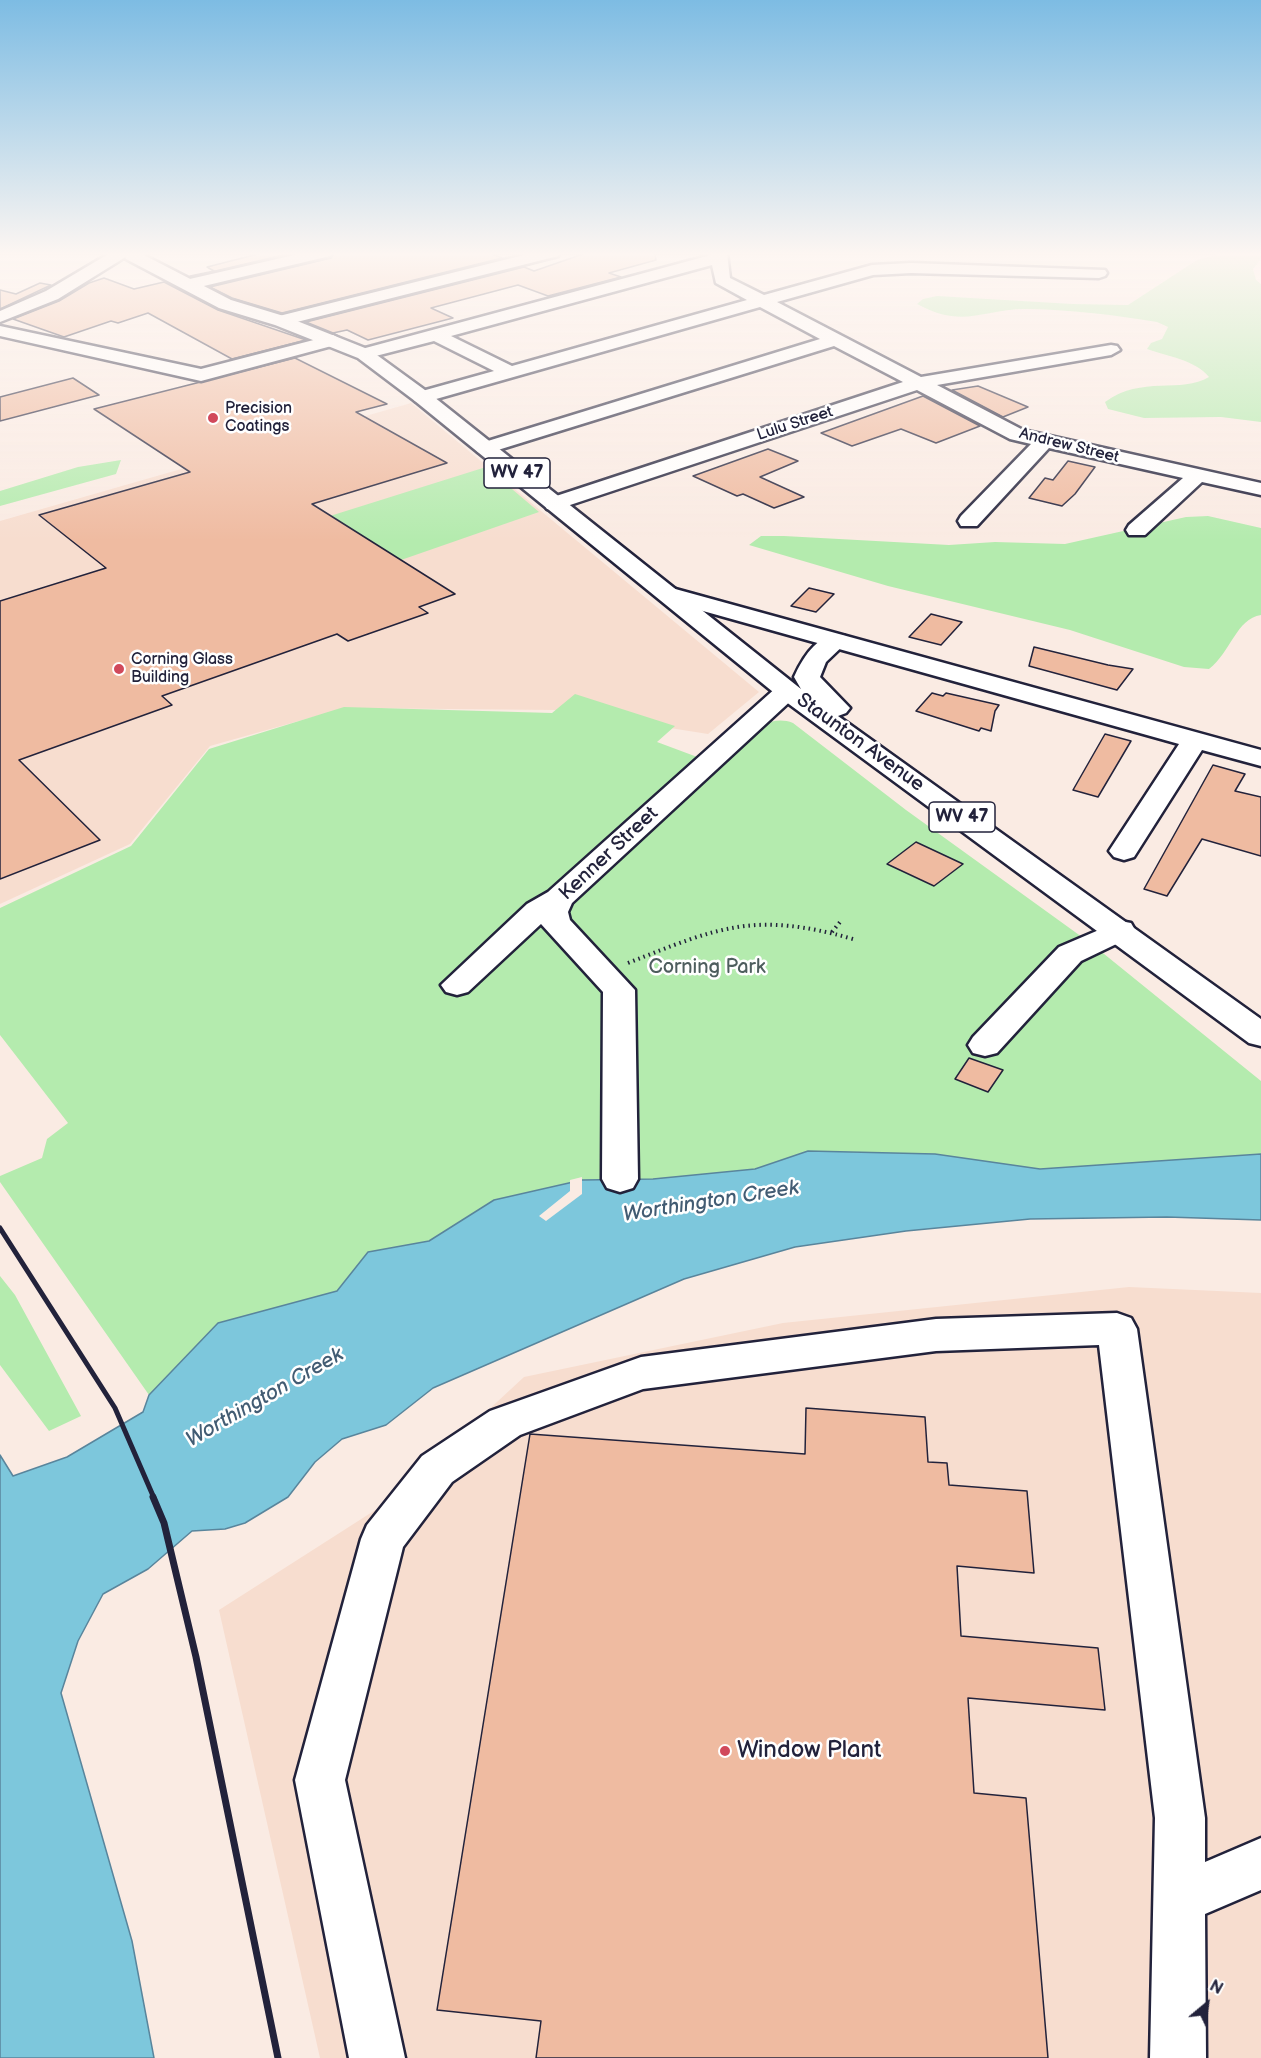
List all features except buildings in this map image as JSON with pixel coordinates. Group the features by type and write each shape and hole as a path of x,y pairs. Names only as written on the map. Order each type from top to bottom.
{"street":[{"path":"82,349 201,375 299,349"},
{"name":"Staunton Avenue","path":"353,349 364,354 422,398 787,691 1120,930 1261,1035"},
{"path":"364,354 383,349"},
{"path":"464,349 510,372"},
{"path":"422,398 591,349"},
{"path":"485,448 805,349"},
{"name":"Andrew Street","path":"856,349 1017,435 1261,489"},
{"name":"Lulu Street","path":"555,504 919,383 1111,350"},
{"path":"969,521 1044,442"},
{"path":"1137,530 1156,511 1184,492 1197,475"},
{"name":"Staunton Avenue","path":"668,594 1261,758"},
{"path":"836,641 816,659 807,677 813,688 914,767 943,803"},
{"path":"763,671 816,659"},
{"name":"Kenner Street","path":"620,1179 619,990 552,917 552,909 559,898 787,691"},
{"path":"1124,851 1195,740"},
{"path":"457,986 538,910 559,898"},
{"path":"986,1045 1070,954 1120,930"},
{"path":"377,2058 320,1780 383,1539 437,1469 505,1423 641,1373 936,1335 1117,1329 1180,1818 1178,2058"},
{"path":"1180,1899 1261,1864"}],"path":[{"path":"832,932 840,922"},
{"path":"602,973 720,927 741,923 788,923 853,939"}],"shaded area":[{"path":"411,403 759,692 708,734 556,710 345,708 210,746 130,844 0,904 0,521"},
{"path":"1129,1287 1261,1293 1261,2058 320,2058 219,1610 391,1500 524,1377 783,1323"}],"green space":[{"path":"1147,349 1261,349 1261,422 1221,417 1144,418 1108,409 1105,402 1133,389 1186,384 1209,377 1196,366"},
{"path":"121,460 116,474 0,506 0,491 78,467"},
{"path":"486,467 539,512 401,560 330,516"},
{"path":"1208,516 1261,528 1261,615 1252,618 1239,629 1217,662 1209,669 1184,667 1070,630 888,586 749,545 761,536 949,545 995,542 1065,544 1186,517"},
{"name":"Corning Park","path":"575,694 675,726 657,742 716,764 751,732 761,726 771,722 793,723 906,810 1093,945 1261,1081 1261,1155 1040,1169 935,1154 808,1151 755,1169 653,1179 582,1180 494,1200 429,1241 368,1252 337,1291 218,1323 149,1395 0,1182 0,1176 42,1158 47,1139 68,1123 0,1035 0,908 131,846 209,749 344,707 552,713"},
{"path":"0,1276 15,1295 81,1416 49,1431 0,1365"}],"water":[{"name":"Worthington Creek","path":"808,1151 935,1154 1040,1169 1261,1154 1261,1220 1167,1217 1030,1219 906,1231 795,1247 684,1279 433,1388 386,1425 342,1439 315,1462 288,1497 245,1523 225,1529 192,1531 148,1569 103,1594 78,1641 61,1693 132,1941 154,2058 0,2058 0,1455 13,1476 67,1457 143,1412 149,1395 218,1323 337,1291 368,1252 429,1241 494,1200 582,1180 653,1179 755,1169"}],"pier":[{"path":"582,1177 582,1194 546,1221 539,1216 570,1191 570,1180"}],"railway":[{"path":"0,1228 115,1408 154,1498"},
{"path":"153,1497 164,1523 196,1657 278,2058"}],"place":[{"name":"Precision Coatings","path":"213,418"},
{"name":"Corning Glass Building","path":"119,669"},
{"name":"Window Plant","path":"725,1751"}]}
